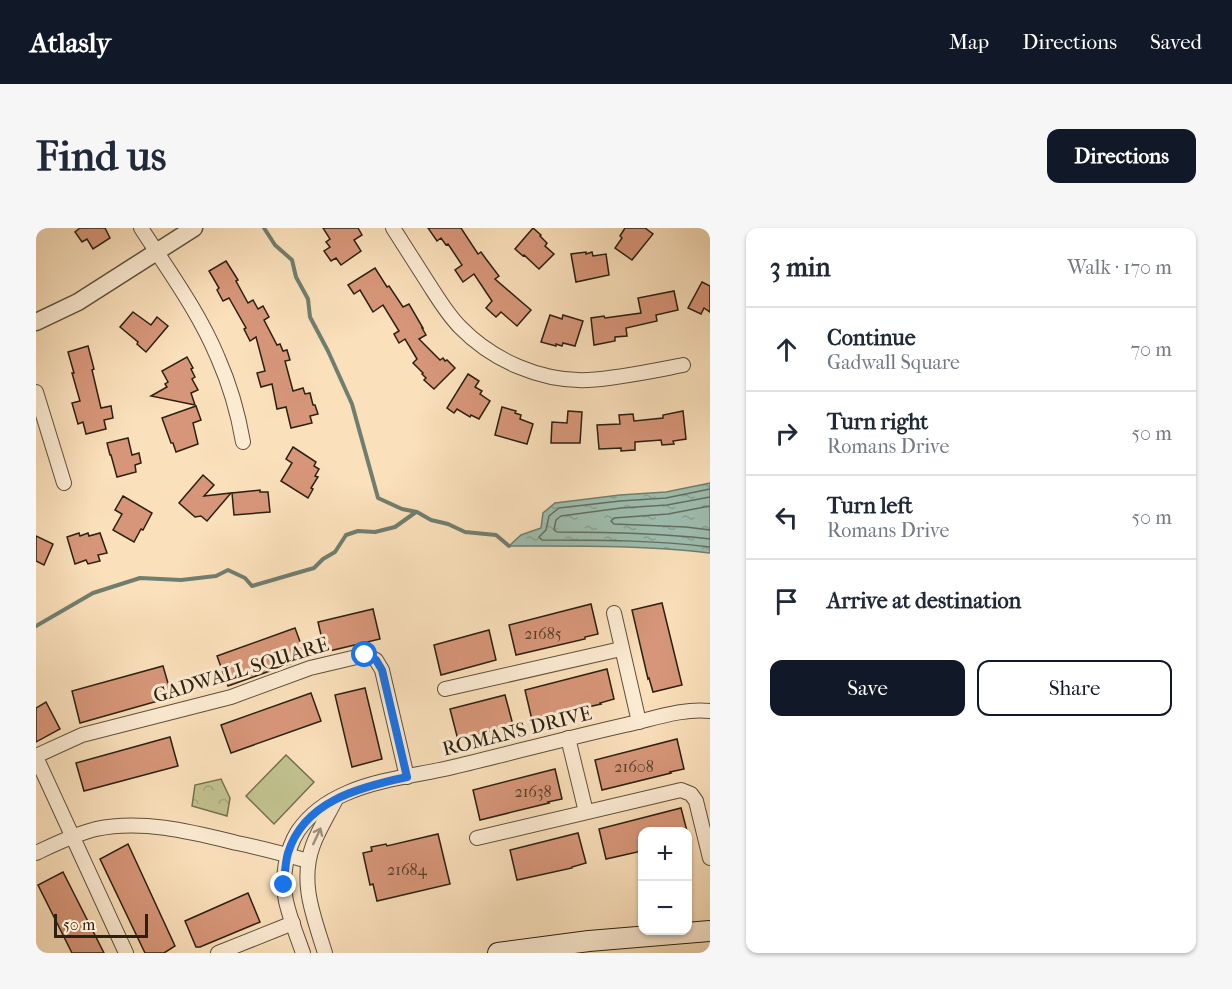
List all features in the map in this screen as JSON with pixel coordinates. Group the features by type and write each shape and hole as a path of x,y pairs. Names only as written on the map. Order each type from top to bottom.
{"main road":[{"path":"498,953 589,941 710,931"}],"street":[{"path":"141,228 200,322 218,357 229,387 243,442"},
{"path":"36,322 78,302 194,228"},
{"path":"393,228 446,310 459,326 496,355 518,366 539,374 585,380 683,365"},
{"path":"36,392 64,483"},
{"path":"614,613 639,722"},
{"path":"445,689 621,649"},
{"name":"GADWALL SQUARE","path":"36,757 82,735 231,697 310,668 365,655 376,660 382,670 407,777"},
{"name":"ROMANS DRIVE","path":"303,953 286,901 284,885 288,855 294,839 300,829 321,807 347,793 378,783 639,722 696,710 710,711"},
{"path":"568,738 586,812"},
{"path":"36,757 126,953"},
{"path":"477,838 681,790 691,794 696,801 710,858"},
{"path":"325,953 307,892 308,861 317,835 336,799"},
{"path":"36,853 72,836 120,825 144,826 206,836 308,861"},
{"path":"218,953 293,923"}],"green space":[{"path":"286,755 314,782 274,824 246,796"},
{"path":"221,779 230,798 227,816 192,806 195,785"}],"water":[{"path":"710,483 710,553 635,547 509,546 521,535 541,528 543,513 555,503 666,492"}],"building":[{"path":"80,228 105,228 110,238 93,249 87,239 82,242 75,232"},
{"path":"323,228 358,228 362,235 354,240 361,251 341,265 336,258 331,261 324,251 330,247 326,242 330,239"},
{"path":"428,228 461,228 478,254 481,252 499,276 495,279 531,310 517,326 501,312 496,317 486,308 492,301 474,274 463,282 455,270 462,265 448,244 446,245 441,238 437,241"},
{"path":"533,228 547,243 545,246 554,254 539,269 515,249"},
{"path":"625,228 645,228 653,234 632,260 615,248"},
{"path":"586,252 586,254 592,252 593,256 606,254 609,275 576,282 571,254"},
{"path":"226,261 238,280 236,281 248,303 253,300 258,309 263,306 269,317 264,320 277,345 280,344 283,351 287,350 290,360 285,361 293,391 303,388 305,394 310,393 318,414 310,416 312,423 291,428 286,407 277,409 272,384 261,387 257,373 265,371 256,337 250,341 244,329 246,328 229,298 223,301 217,290 219,288 209,271"},
{"path":"375,268 403,307 409,304 426,335 419,339 440,360 443,358 447,360 455,368 434,389 424,380 426,378 423,373 413,363 417,359 405,339 399,343 394,334 399,331 383,305 373,312 360,290 354,294 348,285"},
{"path":"702,282 710,286 710,312 704,308 701,314 688,308"},
{"path":"674,291 678,310 656,315 657,321 626,328 627,336 615,337 615,341 594,345 591,318 641,313 638,298"},
{"path":"133,312 151,325 157,317 168,326 146,352 120,327"},
{"path":"550,315 562,319 563,315 583,321 575,346 563,343 562,346 556,344 556,346 541,342"},
{"path":"88,346 101,408 111,406 113,418 104,420 106,429 86,434 83,422 78,424 72,403 80,401 68,352"},
{"path":"187,357 193,368 191,369 195,377 192,379 198,390 191,393 195,405 151,396 167,387 165,384 168,382 162,371"},
{"path":"468,374 479,381 475,387 482,391 480,394 490,401 479,419 471,415 470,417 457,409 454,413 447,408"},
{"path":"196,406 201,420 193,423 198,444 176,452 162,418"},
{"path":"502,407 516,411 515,413 521,415 520,419 533,424 527,444 495,435"},
{"path":"568,411 582,412 580,443 551,443 552,422 567,423"},
{"path":"683,411 686,439 673,441 674,444 662,445 661,440 635,442 635,450 599,449 597,425 620,424 619,415 633,414 634,421 663,418 663,415"},
{"path":"128,438 132,455 139,453 141,463 135,465 136,472 117,477 107,443"},
{"path":"293,447 316,462 314,466 319,469 315,476 318,477 308,498 281,481 292,463 286,459"},
{"path":"203,475 214,485 204,496 231,493 207,521 201,516 195,517 179,503"},
{"path":"260,490 260,492 268,492 270,512 234,515 232,493"},
{"path":"123,496 152,513 134,542 113,530 122,514 115,510"},
{"path":"79,533 80,536 88,533 89,536 100,533 107,553 98,555 100,561 88,564 86,560 75,564 67,537"},
{"path":"36,536 53,544 44,565 36,561"},
{"path":"662,603 682,685 653,692 632,610"},
{"path":"591,604 598,634 516,655 509,625"},
{"path":"373,609 380,639 325,652 318,622"},
{"path":"295,628 306,658 228,686 217,656"},
{"path":"489,630 496,660 441,675 434,645"},
{"path":"163,666 172,697 80,723 72,691"},
{"path":"607,669 614,699 532,720 525,690"},
{"path":"365,688 382,759 352,767 335,695"},
{"path":"311,693 321,721 231,753 221,725"},
{"path":"505,695 513,725 458,740 450,709"},
{"path":"46,702 60,729 36,742 36,708"},
{"path":"170,737 178,766 84,791 76,763"},
{"path":"677,739 684,769 602,790 595,760"},
{"path":"555,769 562,799 480,820 473,790"},
{"path":"681,808 686,827 638,827 638,852 606,859 599,829"},
{"path":"578,833 586,863 517,880 510,850"},
{"path":"438,834 450,884 377,901 373,884 370,885 363,853 372,851 371,847 386,844 387,846"},
{"path":"128,844 175,946 164,953 145,953 100,859"},
{"path":"63,872 104,953 72,953 38,885"},
{"path":"248,893 260,922 196,947 185,921"}],"waterway":[{"path":"264,228 275,245 292,260 296,277 308,299 310,317 352,404 378,498 465,532 496,535 509,546"},
{"path":"36,626 93,593 140,578 181,580 216,576 228,570 245,578 252,586 314,568 335,552 346,535 358,531 375,532 395,527 416,512"}],"route":[{"path":"284,885 288,855 294,839 300,829 321,807 347,793 407,777 382,670 376,660 365,655"}]}
